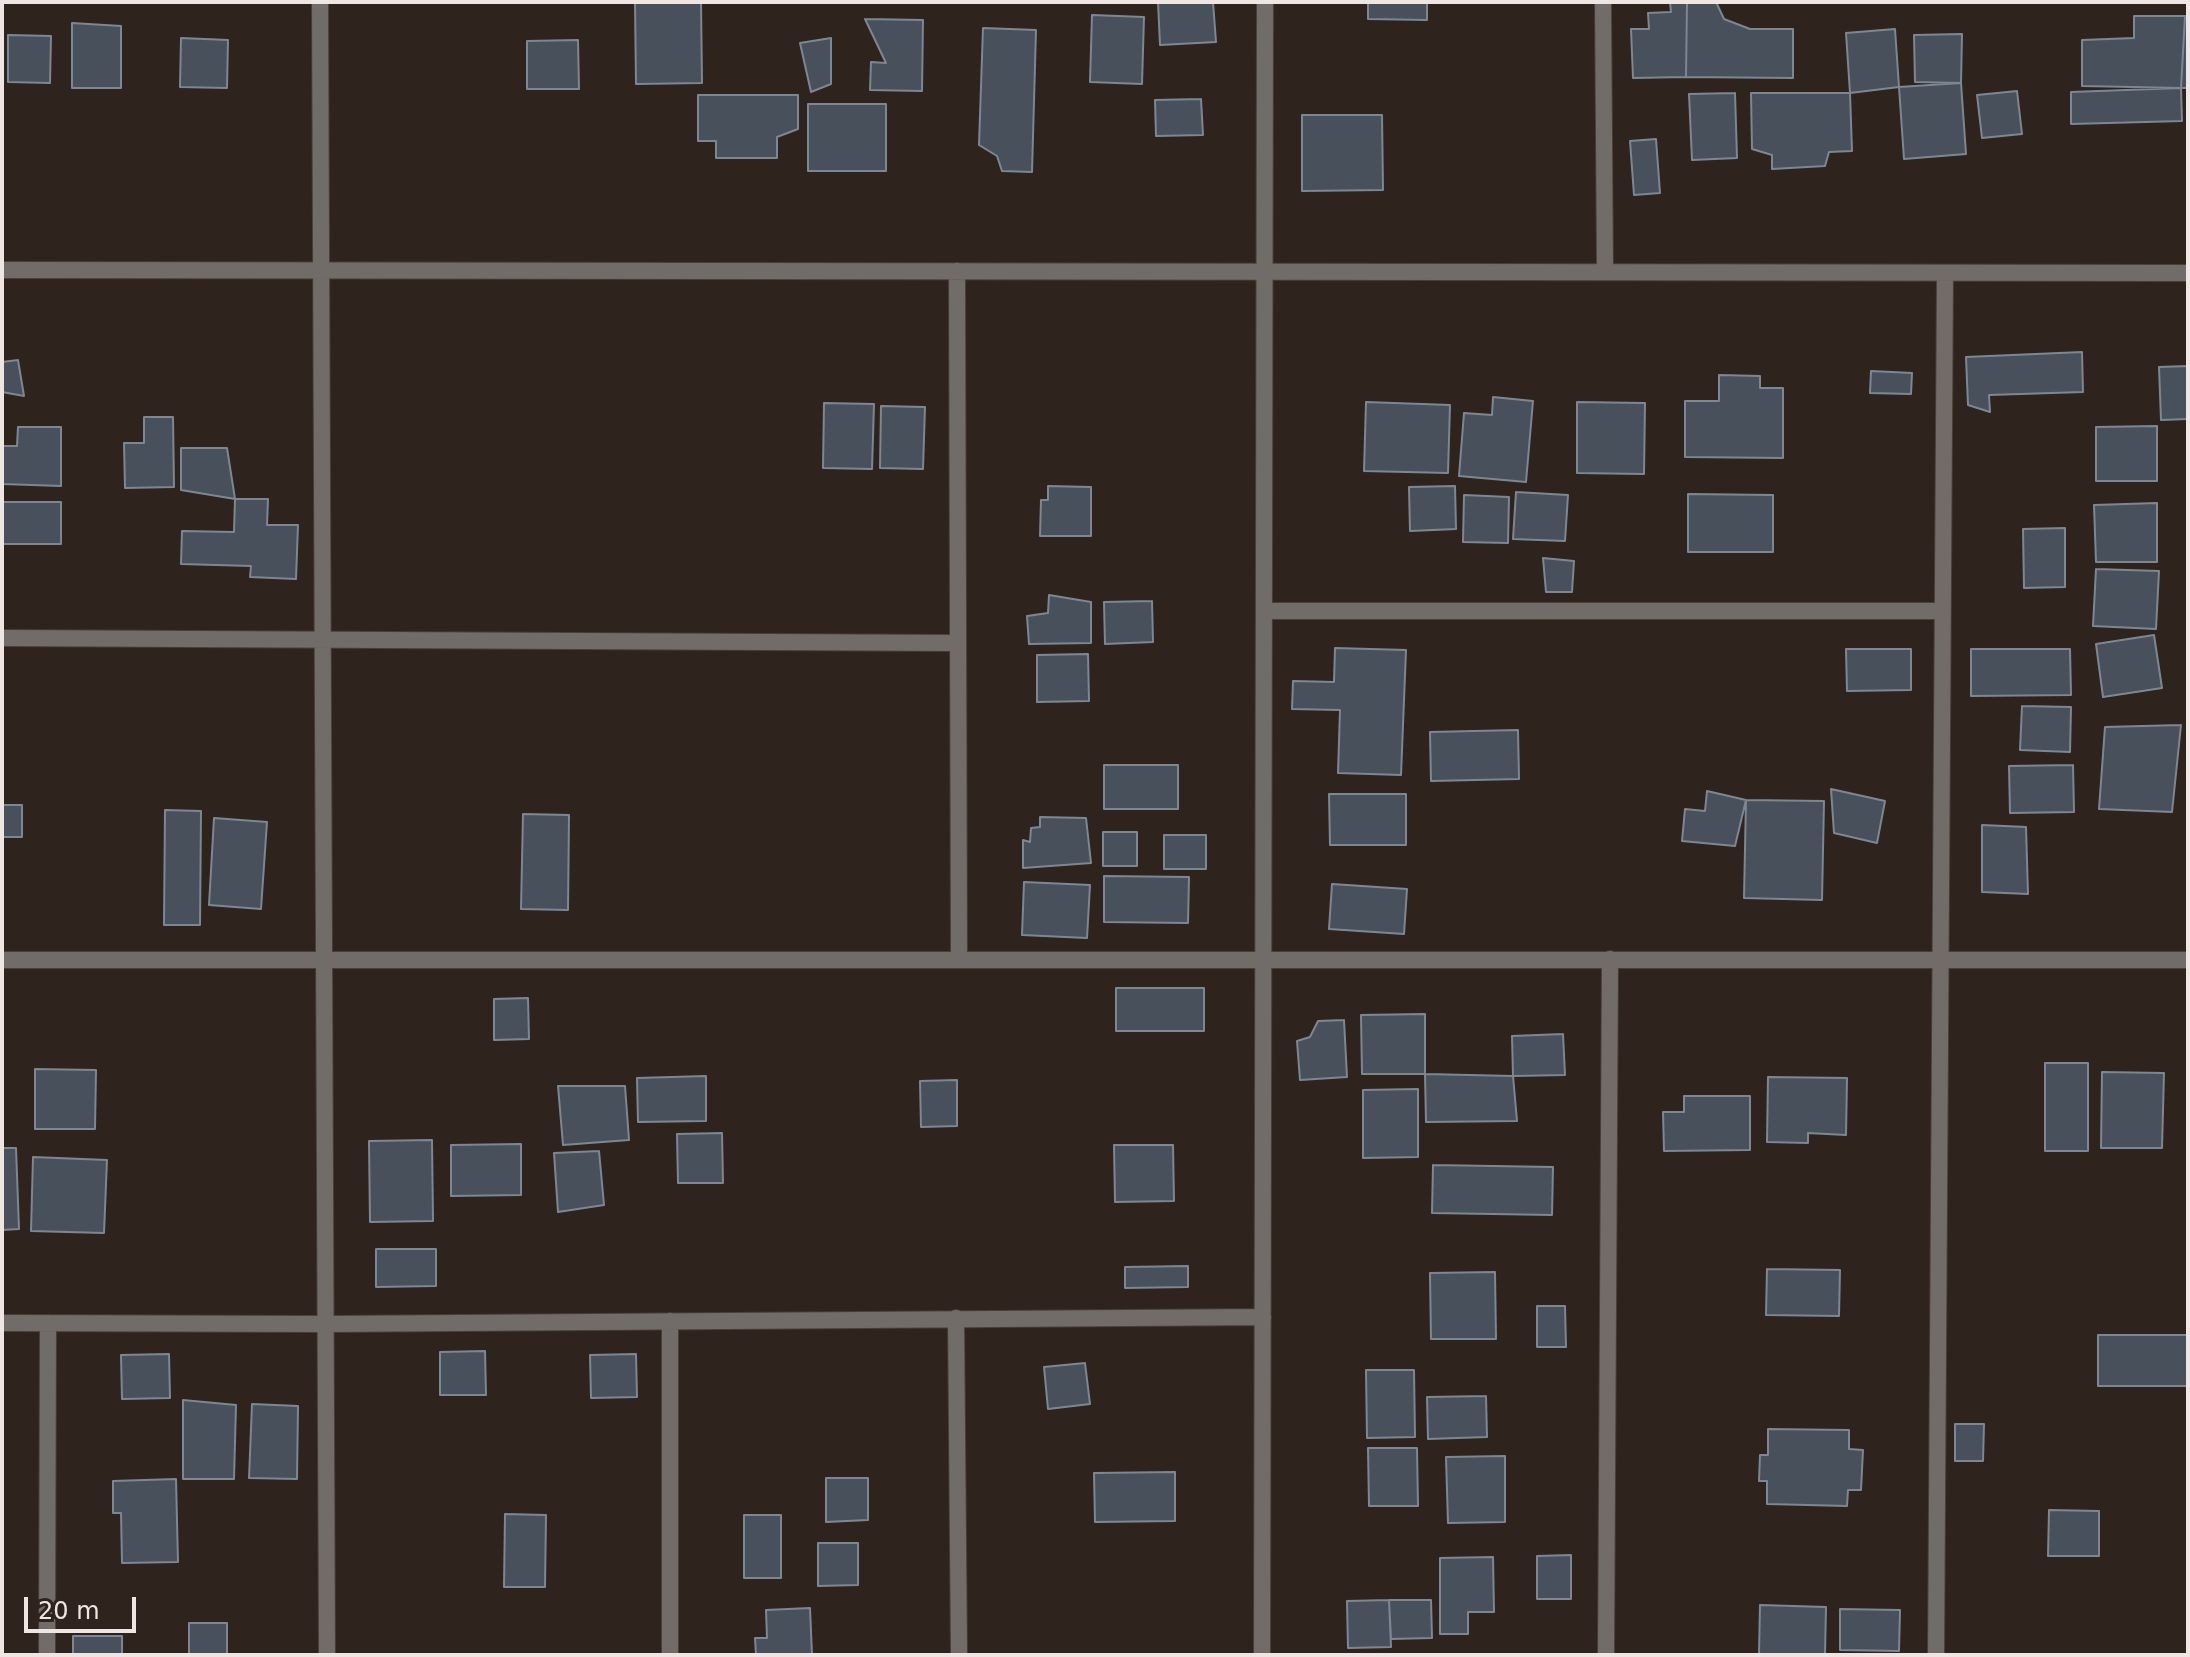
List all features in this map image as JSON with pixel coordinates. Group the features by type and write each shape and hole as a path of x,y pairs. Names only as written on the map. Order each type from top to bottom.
{"street":[{"path":"320,2 327,1655"},
{"path":"1262,1655 1265,2"},
{"path":"1603,2 1605,272"},
{"path":"2,270 2188,273"},
{"path":"957,271 959,960"},
{"path":"1936,1655 1945,273"},
{"path":"1264,611 1942,611"},
{"path":"2,638 957,643"},
{"path":"1606,1655 1610,959"},
{"path":"2,960 2188,960"},
{"path":"2,1323 325,1324 1263,1317"},
{"path":"956,1318 959,1655"},
{"path":"670,1321 670,1655"},
{"path":"47,1655 48,1323"}],"building":[{"path":"635,2 701,2 702,83 636,84"},
{"path":"1158,2 1213,2 1216,42 1160,45"},
{"path":"1368,2 1427,2 1427,20 1368,19"},
{"path":"1670,2 1687,2 1686,77 1633,78 1631,29 1649,29 1648,13 1671,12"},
{"path":"1687,2 1716,2 1724,19 1750,29 1793,29 1793,78 1686,77"},
{"path":"1092,15 1144,17 1142,84 1090,82"},
{"path":"2134,16 2185,16 2181,88 2082,86 2082,40 2134,38"},
{"path":"2185,16 2188,16 2188,88 2181,88"},
{"path":"865,19 923,20 922,91 870,90 871,62 886,63"},
{"path":"72,23 121,26 121,88 72,88"},
{"path":"983,28 1036,30 1032,172 1002,171 997,156 979,145"},
{"path":"1895,29 1899,87 1850,93 1846,33"},
{"path":"1962,34 1961,83 1915,82 1914,35"},
{"path":"8,35 51,36 50,83 8,82"},
{"path":"181,38 228,40 227,88 180,87"},
{"path":"831,38 831,84 811,92 800,43"},
{"path":"578,40 579,89 527,89 527,41"},
{"path":"1961,83 1966,154 1904,159 1899,87"},
{"path":"2181,88 2182,121 2071,124 2071,92"},
{"path":"2017,91 2022,134 1982,138 1977,95"},
{"path":"1735,93 1737,158 1692,160 1689,94"},
{"path":"1751,93 1850,93 1852,151 1829,152 1825,166 1772,169 1772,155 1752,149"},
{"path":"698,95 798,95 798,129 777,137 777,158 716,158 716,141 698,141"},
{"path":"1201,99 1203,135 1156,136 1155,100"},
{"path":"808,104 886,104 886,171 808,171"},
{"path":"1302,115 1382,115 1383,190 1302,191"},
{"path":"1656,139 1660,193 1634,195 1630,141"},
{"path":"2082,352 2083,392 1989,395 1990,412 1968,405 1966,357"},
{"path":"18,360 24,396 2,392 2,362"},
{"path":"2188,366 2188,419 2161,420 2159,367"},
{"path":"1871,371 1912,373 1911,394 1870,393"},
{"path":"1719,375 1760,376 1760,388 1783,388 1783,458 1685,457 1685,401 1719,401"},
{"path":"1493,397 1533,401 1526,482 1459,476 1464,413 1492,415"},
{"path":"1366,402 1450,405 1448,473 1364,471"},
{"path":"1577,402 1645,403 1644,474 1577,473"},
{"path":"824,403 874,404 872,469 823,468"},
{"path":"881,406 925,407 923,469 880,468"},
{"path":"144,417 173,417 174,487 125,488 124,443 144,443"},
{"path":"2157,426 2157,481 2096,481 2096,427"},
{"path":"18,427 61,427 61,486 2,484 2,446 17,446"},
{"path":"181,448 227,448 235,499 181,490"},
{"path":"1048,486 1091,487 1091,536 1040,536 1041,500 1048,500"},
{"path":"1455,486 1456,529 1410,531 1409,487"},
{"path":"1516,492 1568,495 1565,541 1513,539"},
{"path":"1688,494 1773,495 1773,552 1688,552"},
{"path":"1464,495 1509,497 1508,543 1463,542"},
{"path":"235,499 268,499 267,525 298,525 296,579 250,577 251,566 181,564 182,531 234,532"},
{"path":"2,502 61,502 61,544 2,544"},
{"path":"2157,503 2157,562 2096,562 2094,505"},
{"path":"2065,528 2065,587 2024,588 2023,529"},
{"path":"1543,558 1574,561 1572,592 1546,592"},
{"path":"2096,569 2159,571 2156,629 2093,626"},
{"path":"1049,595 1091,602 1091,643 1029,644 1027,616 1048,613"},
{"path":"1152,601 1153,642 1105,644 1104,602"},
{"path":"2154,635 2162,688 2103,697 2096,644"},
{"path":"1335,648 1406,650 1401,775 1338,773 1340,710 1292,709 1293,681 1334,682"},
{"path":"1846,649 1911,649 1911,690 1847,691"},
{"path":"1971,649 2070,649 2071,695 1971,696"},
{"path":"1088,654 1089,701 1037,702 1037,655"},
{"path":"2022,706 2071,707 2070,752 2020,750"},
{"path":"2181,725 2172,812 2099,809 2105,727"},
{"path":"1518,730 1519,779 1431,781 1430,732"},
{"path":"1104,765 1178,765 1178,809 1104,809"},
{"path":"2073,765 2074,812 2010,813 2009,766"},
{"path":"1831,789 1885,801 1877,843 1834,833"},
{"path":"1707,791 1746,800 1735,846 1682,841 1685,809 1705,811"},
{"path":"1329,794 1406,794 1406,845 1330,845"},
{"path":"1746,800 1824,801 1822,900 1744,898"},
{"path":"2,805 22,805 22,837 2,837"},
{"path":"165,810 201,811 200,925 164,925"},
{"path":"523,814 569,815 568,910 521,909"},
{"path":"1040,817 1086,818 1091,863 1023,868 1023,840 1030,842 1031,828 1040,827"},
{"path":"214,818 267,822 261,909 209,905"},
{"path":"1982,825 2026,827 2028,894 1982,892"},
{"path":"1103,832 1137,832 1137,866 1103,866"},
{"path":"1164,835 1206,835 1206,869 1164,869"},
{"path":"1104,876 1189,877 1188,923 1104,922"},
{"path":"1024,882 1090,885 1087,938 1022,935"},
{"path":"1332,884 1407,889 1404,934 1329,929"},
{"path":"1116,988 1204,988 1204,1031 1116,1031"},
{"path":"528,998 529,1039 494,1040 494,999"},
{"path":"1425,1014 1425,1074 1362,1074 1361,1015"},
{"path":"1344,1020 1347,1077 1300,1080 1297,1041 1310,1037 1318,1021"},
{"path":"1563,1034 1565,1075 1513,1076 1512,1036"},
{"path":"2045,1063 2088,1063 2088,1151 2045,1151"},
{"path":"35,1069 96,1070 95,1129 35,1129"},
{"path":"2102,1072 2164,1073 2162,1148 2101,1148"},
{"path":"1425,1074 1513,1076 1517,1121 1426,1122"},
{"path":"706,1076 706,1121 638,1122 637,1078"},
{"path":"1768,1077 1847,1078 1846,1135 1808,1133 1808,1143 1767,1142"},
{"path":"957,1080 957,1126 921,1127 920,1081"},
{"path":"558,1086 625,1086 629,1140 563,1145"},
{"path":"1418,1089 1418,1157 1363,1158 1363,1090"},
{"path":"1684,1096 1750,1096 1750,1150 1664,1151 1663,1112 1684,1112"},
{"path":"722,1133 723,1183 678,1183 677,1134"},
{"path":"432,1140 433,1221 370,1222 369,1141"},
{"path":"521,1144 521,1195 451,1196 451,1145"},
{"path":"1114,1145 1173,1145 1174,1201 1115,1202"},
{"path":"2,1148 16,1148 19,1229 2,1230"},
{"path":"599,1151 604,1205 558,1212 554,1153"},
{"path":"33,1157 107,1160 104,1233 31,1231"},
{"path":"1433,1165 1553,1167 1552,1215 1432,1213"},
{"path":"376,1249 436,1249 436,1286 376,1287"},
{"path":"1188,1266 1188,1287 1125,1288 1125,1267"},
{"path":"1767,1269 1840,1270 1839,1316 1766,1315"},
{"path":"1495,1272 1496,1339 1431,1339 1430,1273"},
{"path":"1537,1306 1565,1306 1566,1347 1537,1347"},
{"path":"2098,1335 2188,1335 2188,1386 2098,1386"},
{"path":"485,1351 486,1395 440,1395 440,1352"},
{"path":"169,1354 170,1398 122,1399 121,1355"},
{"path":"636,1354 637,1397 591,1398 590,1355"},
{"path":"1085,1363 1090,1404 1048,1409 1044,1367"},
{"path":"1366,1370 1414,1370 1415,1437 1367,1438"},
{"path":"1486,1396 1487,1437 1428,1439 1427,1397"},
{"path":"183,1400 236,1405 234,1479 183,1479"},
{"path":"252,1404 298,1406 297,1479 249,1478"},
{"path":"1955,1424 1984,1424 1983,1461 1955,1461"},
{"path":"1768,1429 1849,1430 1849,1449 1863,1450 1861,1490 1848,1490 1847,1506 1767,1504 1767,1481 1759,1481 1760,1455 1768,1455"},
{"path":"1368,1448 1417,1448 1418,1506 1369,1506"},
{"path":"1505,1456 1505,1522 1448,1523 1446,1457"},
{"path":"1175,1472 1175,1521 1095,1522 1094,1473"},
{"path":"826,1478 868,1478 868,1520 826,1522"},
{"path":"176,1479 178,1562 122,1563 121,1513 113,1513 113,1481"},
{"path":"2049,1510 2099,1511 2099,1556 2048,1556"},
{"path":"505,1514 546,1515 545,1587 504,1587"},
{"path":"744,1515 781,1515 781,1578 744,1578"},
{"path":"818,1543 858,1543 858,1585 818,1586"},
{"path":"1571,1555 1571,1599 1537,1599 1537,1556"},
{"path":"1493,1557 1494,1612 1468,1612 1468,1634 1440,1634 1440,1558"},
{"path":"1389,1600 1431,1600 1432,1638 1391,1639"},
{"path":"1389,1600 1391,1647 1348,1648 1347,1601"},
{"path":"1760,1605 1826,1607 1825,1655 1759,1654"},
{"path":"810,1608 812,1655 756,1655 755,1638 767,1638 766,1610"},
{"path":"1840,1609 1900,1610 1899,1651 1840,1650"},
{"path":"189,1623 227,1623 227,1655 189,1655"},
{"path":"73,1636 122,1636 122,1655 73,1655"}]}
